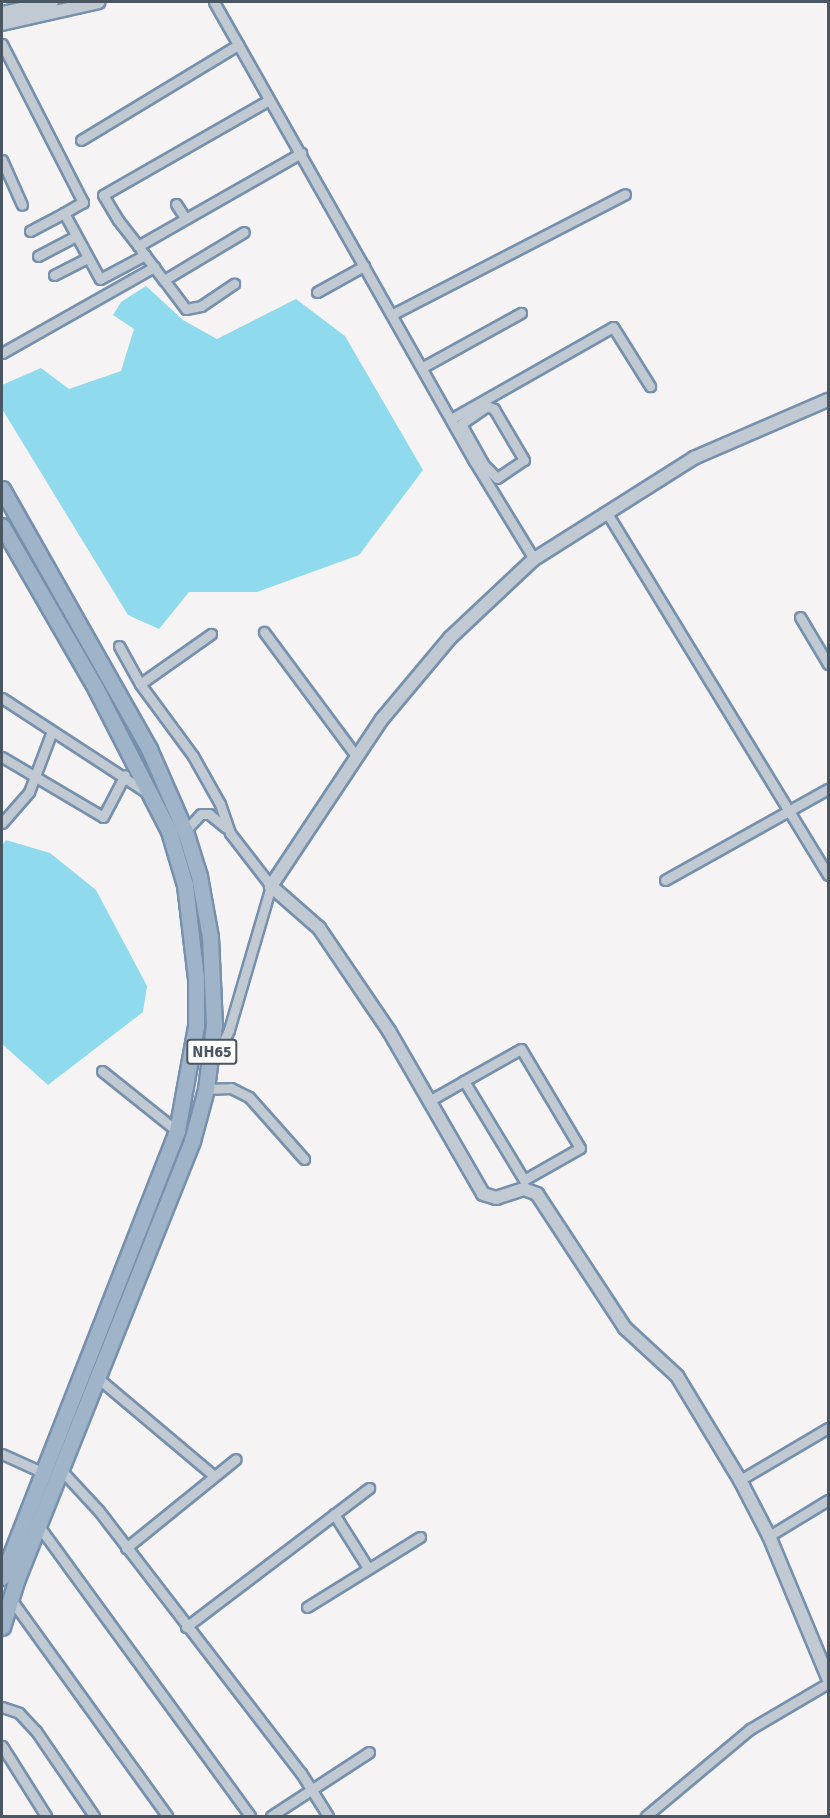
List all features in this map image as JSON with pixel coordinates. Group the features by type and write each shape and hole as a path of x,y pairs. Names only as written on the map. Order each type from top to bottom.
{"highway":[{"name":"NH65","path":"2,489 149,749 185,831 199,876 210,937 214,978 212,1053 206,1089 192,1141 99,1379 38,1525 10,1598 2,1627"},
{"name":"NH65","path":"2,526 154,799 185,885 196,978 196,1026 177,1131 2,1577"}],"street":[{"path":"2,13 19,5 52,2"},
{"path":"2,24 99,2"},
{"path":"214,2 451,419 459,428 534,559"},
{"path":"2,44 83,202 30,231"},
{"path":"81,140 238,45"},
{"path":"234,284 201,306 186,309 103,195 269,100"},
{"path":"138,246 301,153"},
{"path":"2,160 22,205"},
{"path":"393,314 625,194"},
{"path":"176,204 185,218"},
{"path":"64,213 100,279 145,255"},
{"path":"164,280 244,232"},
{"path":"38,256 76,236"},
{"path":"54,276 88,258"},
{"path":"317,292 364,266"},
{"path":"2,353 154,267"},
{"path":"423,368 521,313"},
{"path":"459,428 467,414 613,327 650,386"},
{"path":"212,1053 219,1051 237,1007 271,886 356,756 450,638 534,559 694,458 828,400"},
{"path":"451,419 488,406 494,409 524,457 523,462 497,478 482,467"},
{"path":"607,513 828,874"},
{"path":"800,617 828,664"},
{"path":"264,632 356,756"},
{"path":"140,684 211,634"},
{"path":"119,646 140,684 194,756 220,804 230,833"},
{"path":"2,698 125,775 154,799"},
{"path":"2,823 29,792 52,731"},
{"path":"2,757 103,818 125,775"},
{"path":"665,880 828,789"},
{"path":"185,831 194,818 209,814 230,833 271,886 320,928 389,1031 483,1194 496,1198 532,1190 543,1201 626,1328 677,1376 740,1480 769,1536 828,1678"},
{"path":"429,1101 521,1048 579,1148 524,1180 464,1081"},
{"path":"102,1071 177,1131"},
{"path":"206,1089 231,1088 249,1097 304,1159"},
{"path":"99,1379 214,1476"},
{"path":"740,1480 828,1428"},
{"path":"2,1454 42,1472"},
{"path":"126,1548 236,1459"},
{"path":"62,1471 126,1548 311,1789 328,1816"},
{"path":"186,1627 369,1488"},
{"path":"769,1536 828,1500"},
{"path":"334,1515 368,1568"},
{"path":"38,1525 250,1816"},
{"path":"308,1607 420,1537"},
{"path":"10,1598 167,1816"},
{"path":"646,1816 750,1729 828,1683"},
{"path":"2,1707 19,1713 36,1731 94,1816"},
{"path":"2,1746 46,1816"},
{"path":"271,1816 369,1752"}],"water":[{"path":"146,286 183,320 217,339 296,299 345,336 423,470 359,555 257,592 189,592 159,629 128,615 2,409 2,385 41,368 69,389 121,371 134,329 113,315 121,302"},
{"path":"6,840 50,853 96,890 147,986 143,1012 48,1085 2,1044 2,845"}]}
